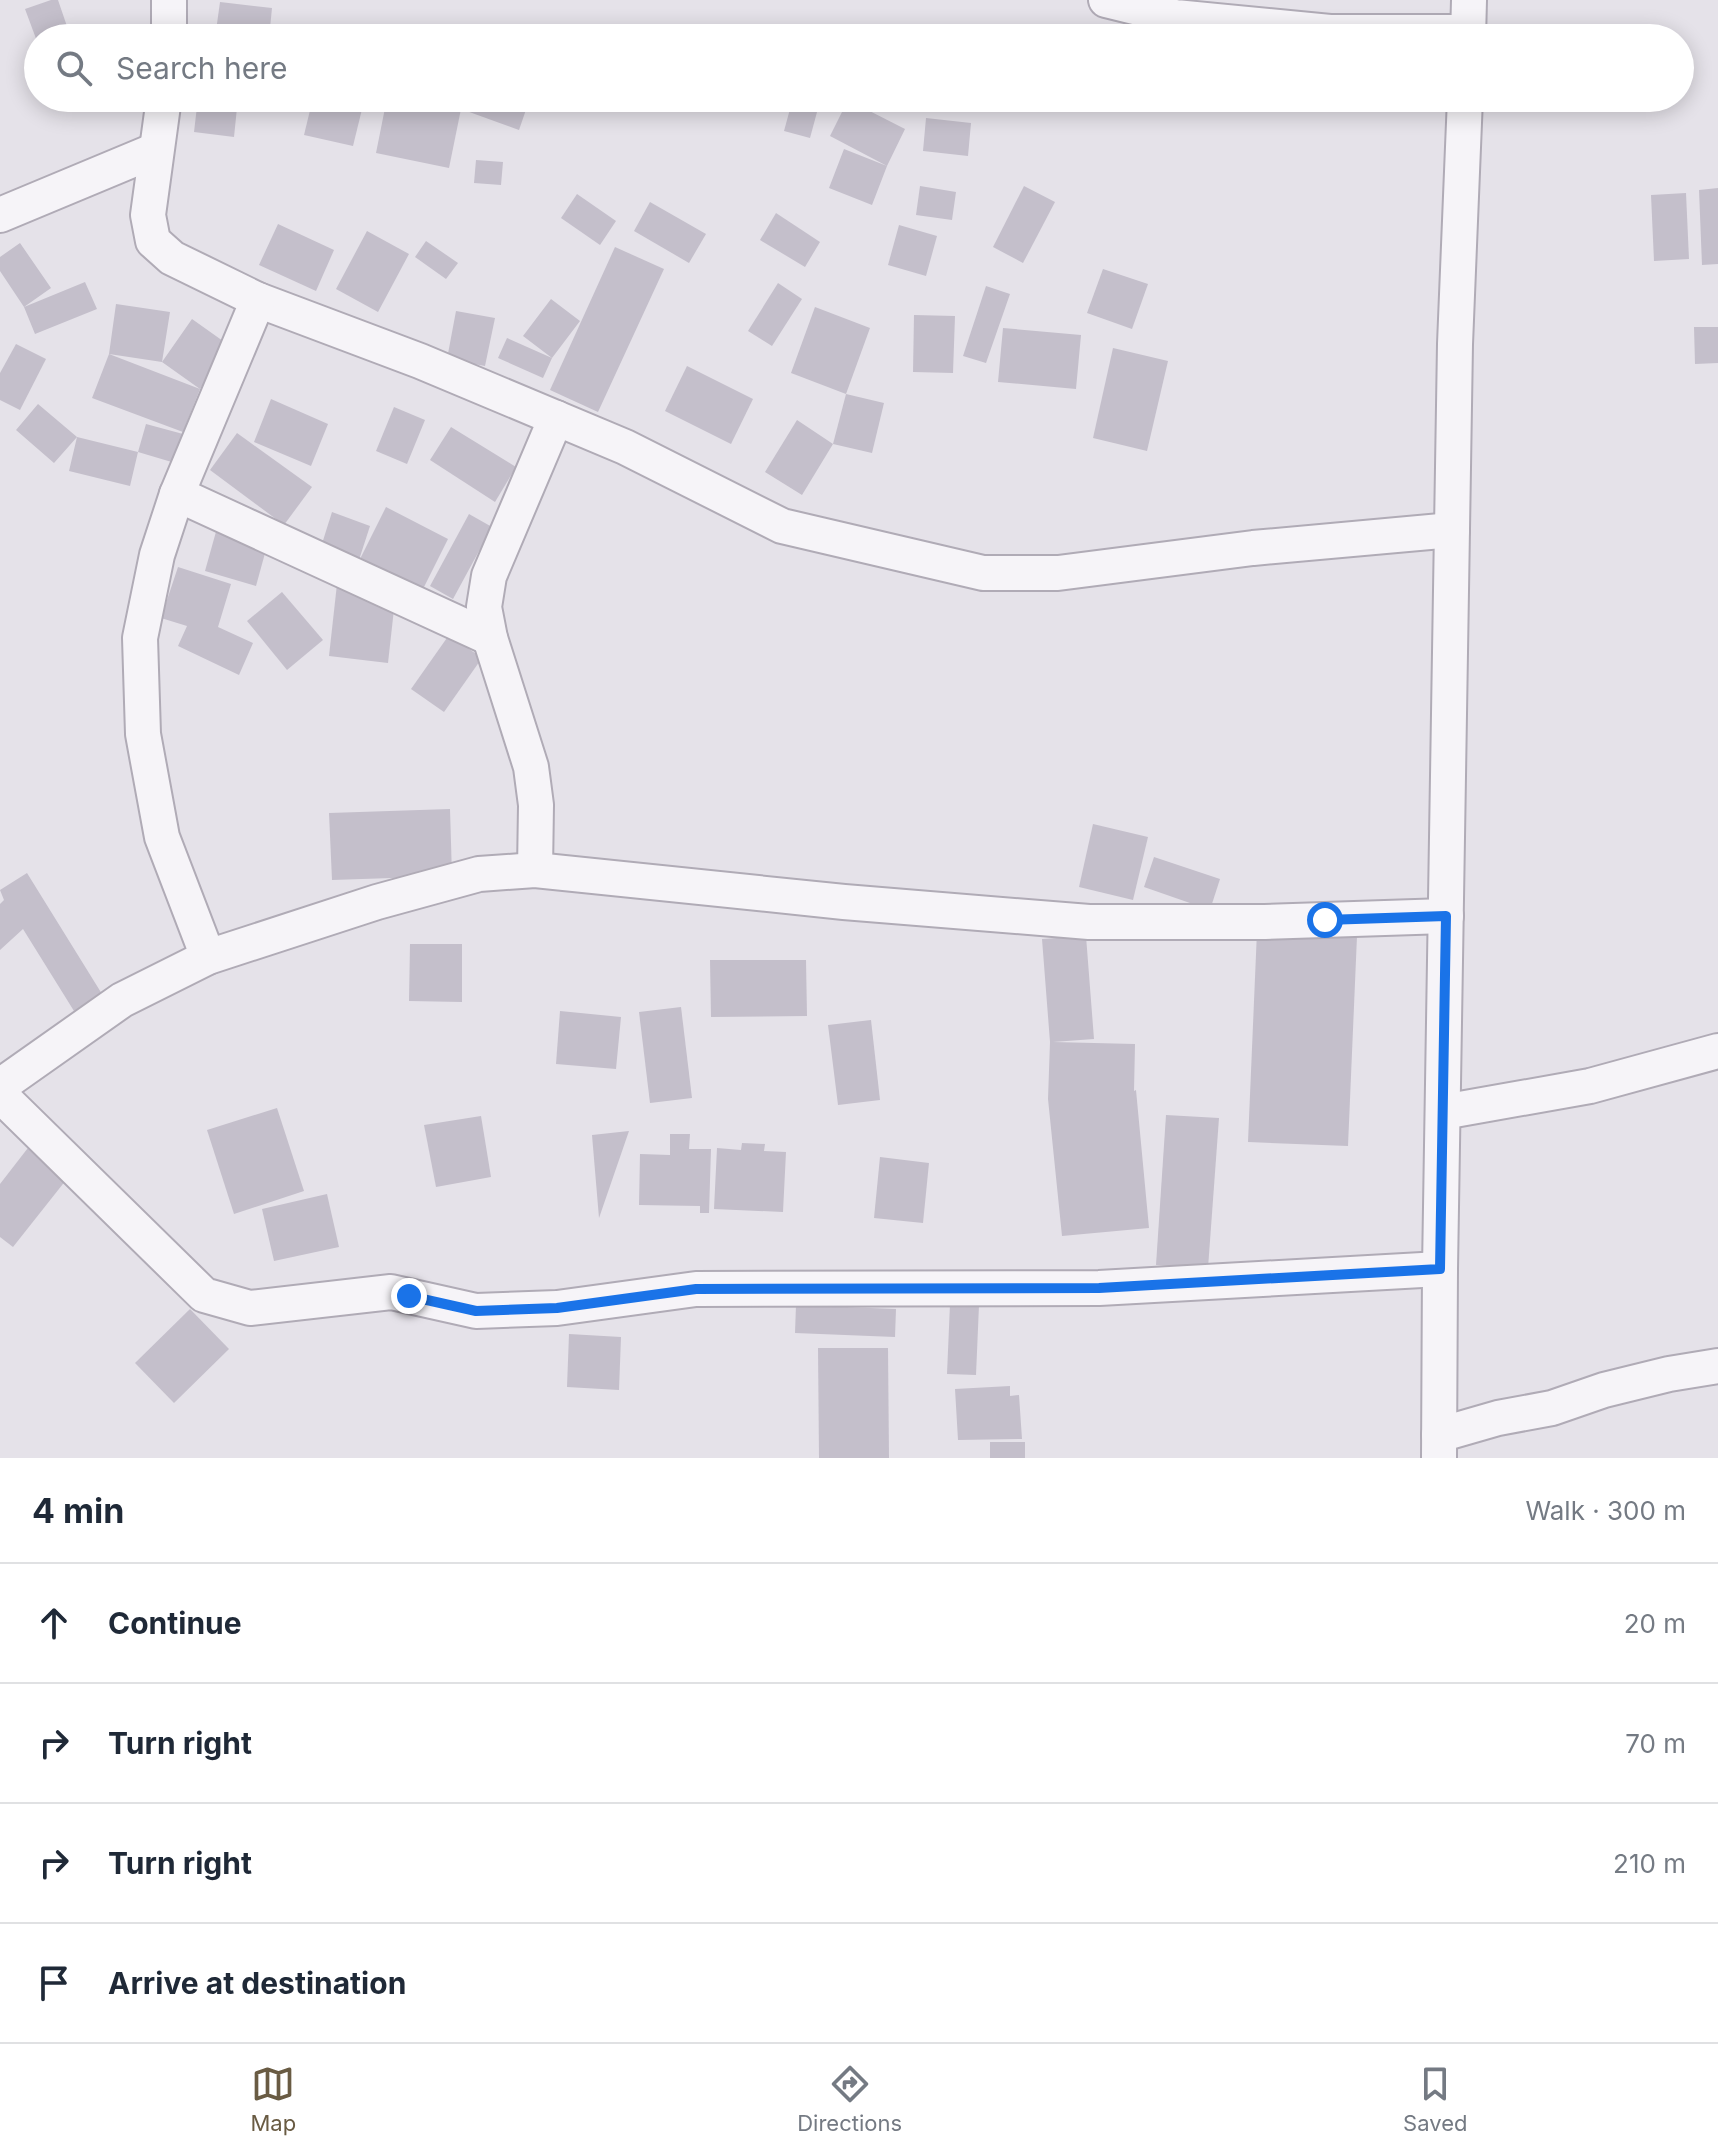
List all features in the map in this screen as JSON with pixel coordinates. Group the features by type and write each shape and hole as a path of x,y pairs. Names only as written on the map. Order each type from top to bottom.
{"street":[{"path":"169,0 169,24"},
{"path":"1106,0 1175,17 1247,24"},
{"path":"162,112 148,215 153,241 172,258 258,300 420,361 625,447 782,526 983,573 1058,573 1253,548 1452,530"},
{"path":"1464,112 1455,344 1439,1446 1498,1418 1552,1408 1656,1377 1718,1366"},
{"path":"0,215 156,150"},
{"path":"208,957 162,837 143,734 140,638 157,555 177,494 258,300"},
{"path":"535,870 536,805 531,767 490,638 484,607 489,576 556,418"},
{"path":"177,494 490,638"},
{"path":"0,1086 122,1000 208,957 377,902 479,874 535,870 829,901 1089,922 1265,922 1446,916"},
{"path":"1443,1112 1590,1086 1718,1051"},
{"path":"0,1095 204,1295 250,1308 391,1292 476,1311 557,1308 696,1289 1099,1288 1440,1269"}],"building":[{"path":"58,0 66,24 31,24 25,9"},
{"path":"220,2 272,8 270,24 217,24"},
{"path":"196,112 237,112 234,137 194,132"},
{"path":"310,112 361,112 353,146 304,135"},
{"path":"384,112 460,112 449,168 376,153"},
{"path":"469,112 525,112 519,130"},
{"path":"789,112 817,112 810,138 784,131"},
{"path":"842,112 872,112 905,129 887,166 830,136"},
{"path":"926,118 971,123 968,156 923,151"},
{"path":"844,149 887,166 872,205 829,188"},
{"path":"476,160 503,162 501,185 474,183"},
{"path":"920,186 956,192 952,220 916,215"},
{"path":"1024,186 1055,202 1023,263 993,247"},
{"path":"1718,188 1718,264 1702,265 1699,190"},
{"path":"1686,193 1689,259 1654,261 1651,195"},
{"path":"577,194 616,221 600,245 561,218"},
{"path":"650,202 706,234 689,263 634,231"},
{"path":"776,213 820,242 805,267 760,240"},
{"path":"278,224 334,250 316,291 259,265"},
{"path":"899,225 937,236 926,276 888,265"},
{"path":"367,231 409,254 378,312 336,289"},
{"path":"426,241 458,263 446,279 415,257"},
{"path":"20,243 51,288 24,307 0,271 0,257"},
{"path":"615,247 664,269 598,412 550,390"},
{"path":"1103,269 1148,284 1132,329 1087,313"},
{"path":"85,282 97,309 35,334 24,307"},
{"path":"778,283 802,299 772,346 748,331"},
{"path":"986,286 1010,294 986,363 963,356"},
{"path":"551,299 580,321 552,358 523,336"},
{"path":"116,304 170,312 162,362 109,354"},
{"path":"815,307 870,328 846,394 791,373"},
{"path":"456,311 495,318 485,366 447,359"},
{"path":"914,315 955,316 953,373 913,372"},
{"path":"192,319 230,346 200,389 162,362"},
{"path":"1694,327 1718,327 1718,363 1695,364"},
{"path":"1003,328 1081,335 1076,389 998,382"},
{"path":"507,338 552,358 543,378 498,358"},
{"path":"16,344 46,359 20,410 0,400 0,373"},
{"path":"1113,348 1168,361 1147,451 1093,438"},
{"path":"109,354 200,389 183,432 92,398"},
{"path":"687,366 753,399 731,444 665,411"},
{"path":"846,394 884,403 872,453 833,444"},
{"path":"271,399 328,424 311,466 254,442"},
{"path":"38,404 77,437 54,463 16,430"},
{"path":"394,407 425,420 407,464 376,451"},
{"path":"797,420 833,444 802,495 765,472"},
{"path":"146,424 183,434 175,463 138,452"},
{"path":"451,427 516,467 495,502 430,460"},
{"path":"237,433 312,487 284,525 210,470"},
{"path":"77,437 138,452 130,486 69,471"},
{"path":"386,507 448,539 420,595 358,563"},
{"path":"332,512 370,526 358,563 320,550"},
{"path":"469,514 492,527 453,599 430,586"},
{"path":"219,521 270,535 256,586 205,571"},
{"path":"178,567 231,584 218,627 253,643 239,675 178,646 187,626 161,618"},
{"path":"337,584 396,591 388,663 329,656"},
{"path":"282,592 323,640 287,670 247,621"},
{"path":"449,635 482,658 444,712 411,689"},
{"path":"450,809 452,876 332,880 329,813"},
{"path":"1093,824 1148,837 1133,900 1079,887"},
{"path":"1154,857 1220,879 1210,910 1144,887"},
{"path":"27,873 102,994 74,1011 23,929 0,950 0,904 4,900 0,890"},
{"path":"1257,931 1357,936 1348,1146 1248,1142"},
{"path":"1086,936 1094,1039 1053,1042 1135,1044 1134,1091 1149,1228 1062,1236 1048,1099 1050,1042 1042,939"},
{"path":"410,944 462,944 462,1002 409,1001"},
{"path":"710,960 806,960 807,1016 711,1017"},
{"path":"681,1007 692,1098 650,1103 639,1012"},
{"path":"560,1011 621,1017 616,1069 556,1064"},
{"path":"871,1020 880,1100 838,1105 828,1025"},
{"path":"277,1108 304,1191 234,1214 207,1130"},
{"path":"1166,1115 1219,1118 1208,1268 1156,1265"},
{"path":"481,1116 491,1177 436,1187 424,1125"},
{"path":"629,1131 599,1218 592,1135"},
{"path":"670,1134 690,1134 689,1149 711,1149 709,1213 700,1213 700,1206 639,1205 640,1154 670,1155"},
{"path":"742,1143 765,1144 764,1151 786,1152 783,1212 714,1209 717,1148 741,1150"},
{"path":"31,1144 70,1175 13,1247 0,1237 0,1184"},
{"path":"880,1157 929,1163 923,1223 874,1218"},
{"path":"327,1194 339,1247 274,1261 262,1209"},
{"path":"950,1304 979,1305 976,1375 947,1374"},
{"path":"796,1305 896,1309 895,1337 795,1333"},
{"path":"190,1309 229,1349 174,1403 135,1363"},
{"path":"569,1334 621,1337 619,1390 567,1387"},
{"path":"818,1348 888,1348 889,1458 819,1458"},
{"path":"1010,1386 1010,1396 1019,1395 1022,1439 958,1440 955,1389"},
{"path":"990,1442 1025,1442 1025,1458 990,1458"}],"route":[{"path":"409,1296 476,1311 557,1308 696,1289 1099,1288 1440,1269 1446,916 1325,920"}]}
